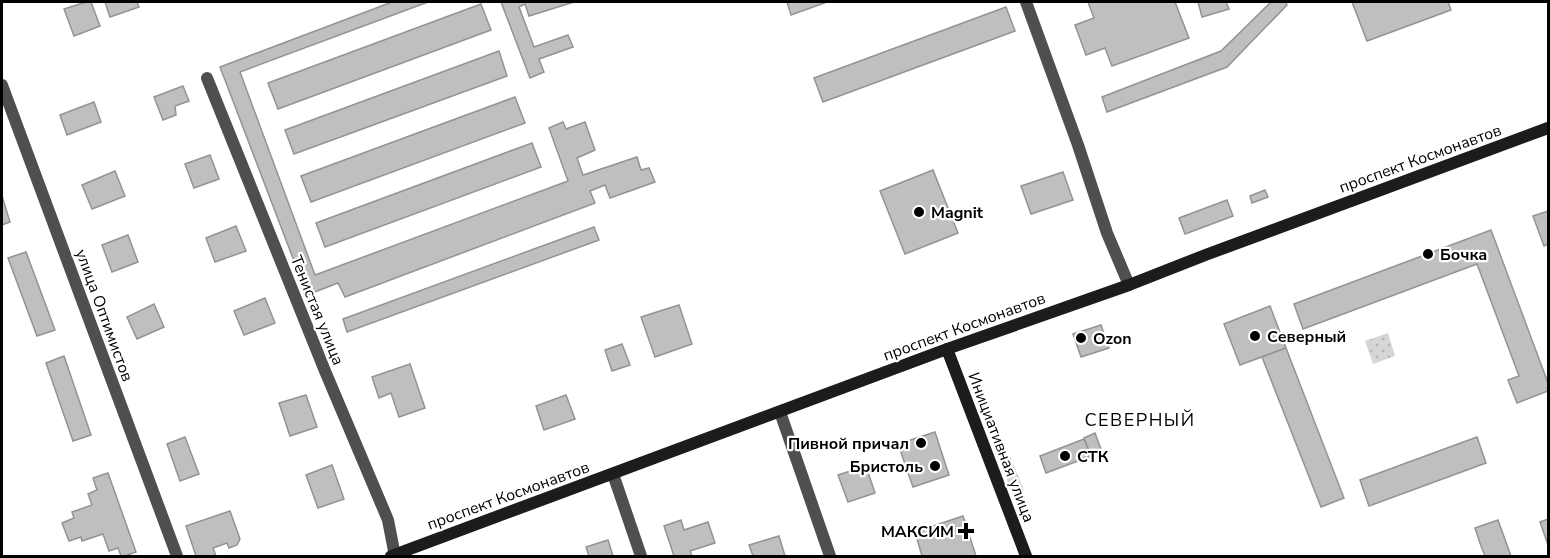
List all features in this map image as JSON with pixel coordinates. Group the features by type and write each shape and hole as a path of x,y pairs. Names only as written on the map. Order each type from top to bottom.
{"main road":[{"name":"проспект Космонавтов","path":"393,556 1548,128"},
{"name":"Инициативная улица","path":"947,349 1026,556"}],"street":[{"path":"1026,2 1107,233 1129,285"},
{"name":"Тенистая улица","path":"207,78 325,371 388,520 393,556"},
{"name":"улица Оптимистов","path":"2,85 177,556"},
{"path":"780,412 830,556"},
{"path":"612,474 641,556"}],"shaded area":[{"path":"1388,333 1395,356 1373,364 1365,341"},
{"path":"1008,454 1024,490 1015,495 1011,492 1000,459 1001,456"}],"building":[{"path":"91,2 100,26 74,36 64,9"},
{"path":"105,2 137,2 139,7 110,17"},
{"path":"392,2 428,2 240,72 315,275 568,181 549,128 563,122 566,129 585,122 595,150 577,158 583,175 637,157 641,170 649,168 655,182 610,198 605,185 590,191 595,203 345,297 338,283 307,295 220,67"},
{"path":"501,2 574,2 529,16 525,4 519,7 534,47 568,35 573,47 539,59 544,72 530,78"},
{"path":"787,2 827,2 791,15"},
{"path":"1088,2 1175,2 1189,38 1112,66 1105,48 1086,55 1075,25 1094,18"},
{"path":"1198,2 1226,2 1229,9 1202,17"},
{"path":"1271,2 1286,2 1287,5 1227,67 1107,112 1102,97 1221,51"},
{"path":"1352,2 1448,2 1451,10 1367,41"},
{"path":"481,4 491,30 278,109 268,83"},
{"path":"1006,7 1015,31 823,102 814,78"},
{"path":"499,51 507,76 294,154 285,130"},
{"path":"183,86 189,101 175,106 176,115 163,120 154,97"},
{"path":"515,97 525,123 311,202 301,176"},
{"path":"94,102 101,122 67,135 60,115"},
{"path":"532,143 541,167 325,247 316,223"},
{"path":"210,155 219,179 194,188 185,164"},
{"name":"Magnit","path":"933,170 958,233 905,254 880,191"},
{"path":"115,171 125,196 92,209 82,185"},
{"path":"1063,172 1073,200 1031,214 1021,186"},
{"path":"1265,190 1268,197 1252,203 1250,196"},
{"path":"2,196 10,222 2,225"},
{"path":"1227,200 1233,216 1185,234 1179,218"},
{"path":"1548,211 1548,244 1544,246 1533,216"},
{"path":"236,226 246,251 215,262 206,238"},
{"path":"594,227 599,240 347,332 343,319"},
{"path":"1491,230 1548,383 1548,391 1517,403 1508,380 1519,376 1477,264 1303,329 1294,304"},
{"path":"128,235 138,262 112,272 102,245"},
{"path":"26,252 55,330 37,336 8,258"},
{"path":"265,298 275,323 244,335 234,311"},
{"path":"154,304 164,327 137,339 127,317"},
{"path":"679,305 692,344 655,357 641,317"},
{"name":"Северный","path":"1270,306 1286,348 1240,365 1224,324"},
{"path":"1101,325 1109,348 1081,357 1073,334"},
{"path":"622,344 630,365 612,371 605,350"},
{"path":"1286,348 1344,498 1321,507 1262,357"},
{"path":"64,356 91,435 73,441 46,363"},
{"path":"410,364 425,408 399,417 391,393 379,398 372,377"},
{"path":"306,395 317,427 290,436 279,403"},
{"path":"566,395 575,419 544,430 536,406"},
{"path":"935,432 949,475 913,487 898,444"},
{"path":"1095,433 1102,452 1091,456 1084,438"},
{"path":"185,437 199,474 180,481 167,444"},
{"path":"1477,437 1486,463 1369,506 1360,480"},
{"name":"СТК","path":"1084,439 1091,456 1046,473 1040,456"},
{"path":"332,465 344,499 318,508 306,475"},
{"path":"866,466 875,493 848,502 838,475"},
{"path":"108,473 136,552 125,556 121,556 118,548 109,551 103,534 82,541 81,537 69,541 62,523 74,518 72,512 92,505 88,494 97,490 93,478"},
{"path":"230,511 240,539 237,545 229,548 227,543 213,548 216,556 196,556 186,526"},
{"path":"963,516 976,556 922,556 915,532"},
{"path":"1548,519 1548,545 1540,522"},
{"path":"681,520 684,530 708,522 715,543 690,551 692,556 674,556 664,526"},
{"path":"1498,520 1511,556 1485,556 1475,528"},
{"path":"779,536 785,556 753,556 749,545"},
{"path":"608,540 613,556 589,556 586,547"}],"place":[{"name":"Magnit","path":"919,212"},
{"name":"Бочка","path":"1428,254"},
{"name":"Северный","path":"1255,336"},
{"name":"Ozon","path":"1081,338"},
{"name":"Пивной причал","path":"921,443"},
{"name":"СТК","path":"1065,456"},
{"name":"Бристоль","path":"935,466"},
{"name":"МАКСИМ","path":"966,531"}],"district":[{"name":"СЕВЕРНЫЙ","path":"1140,420"}]}
